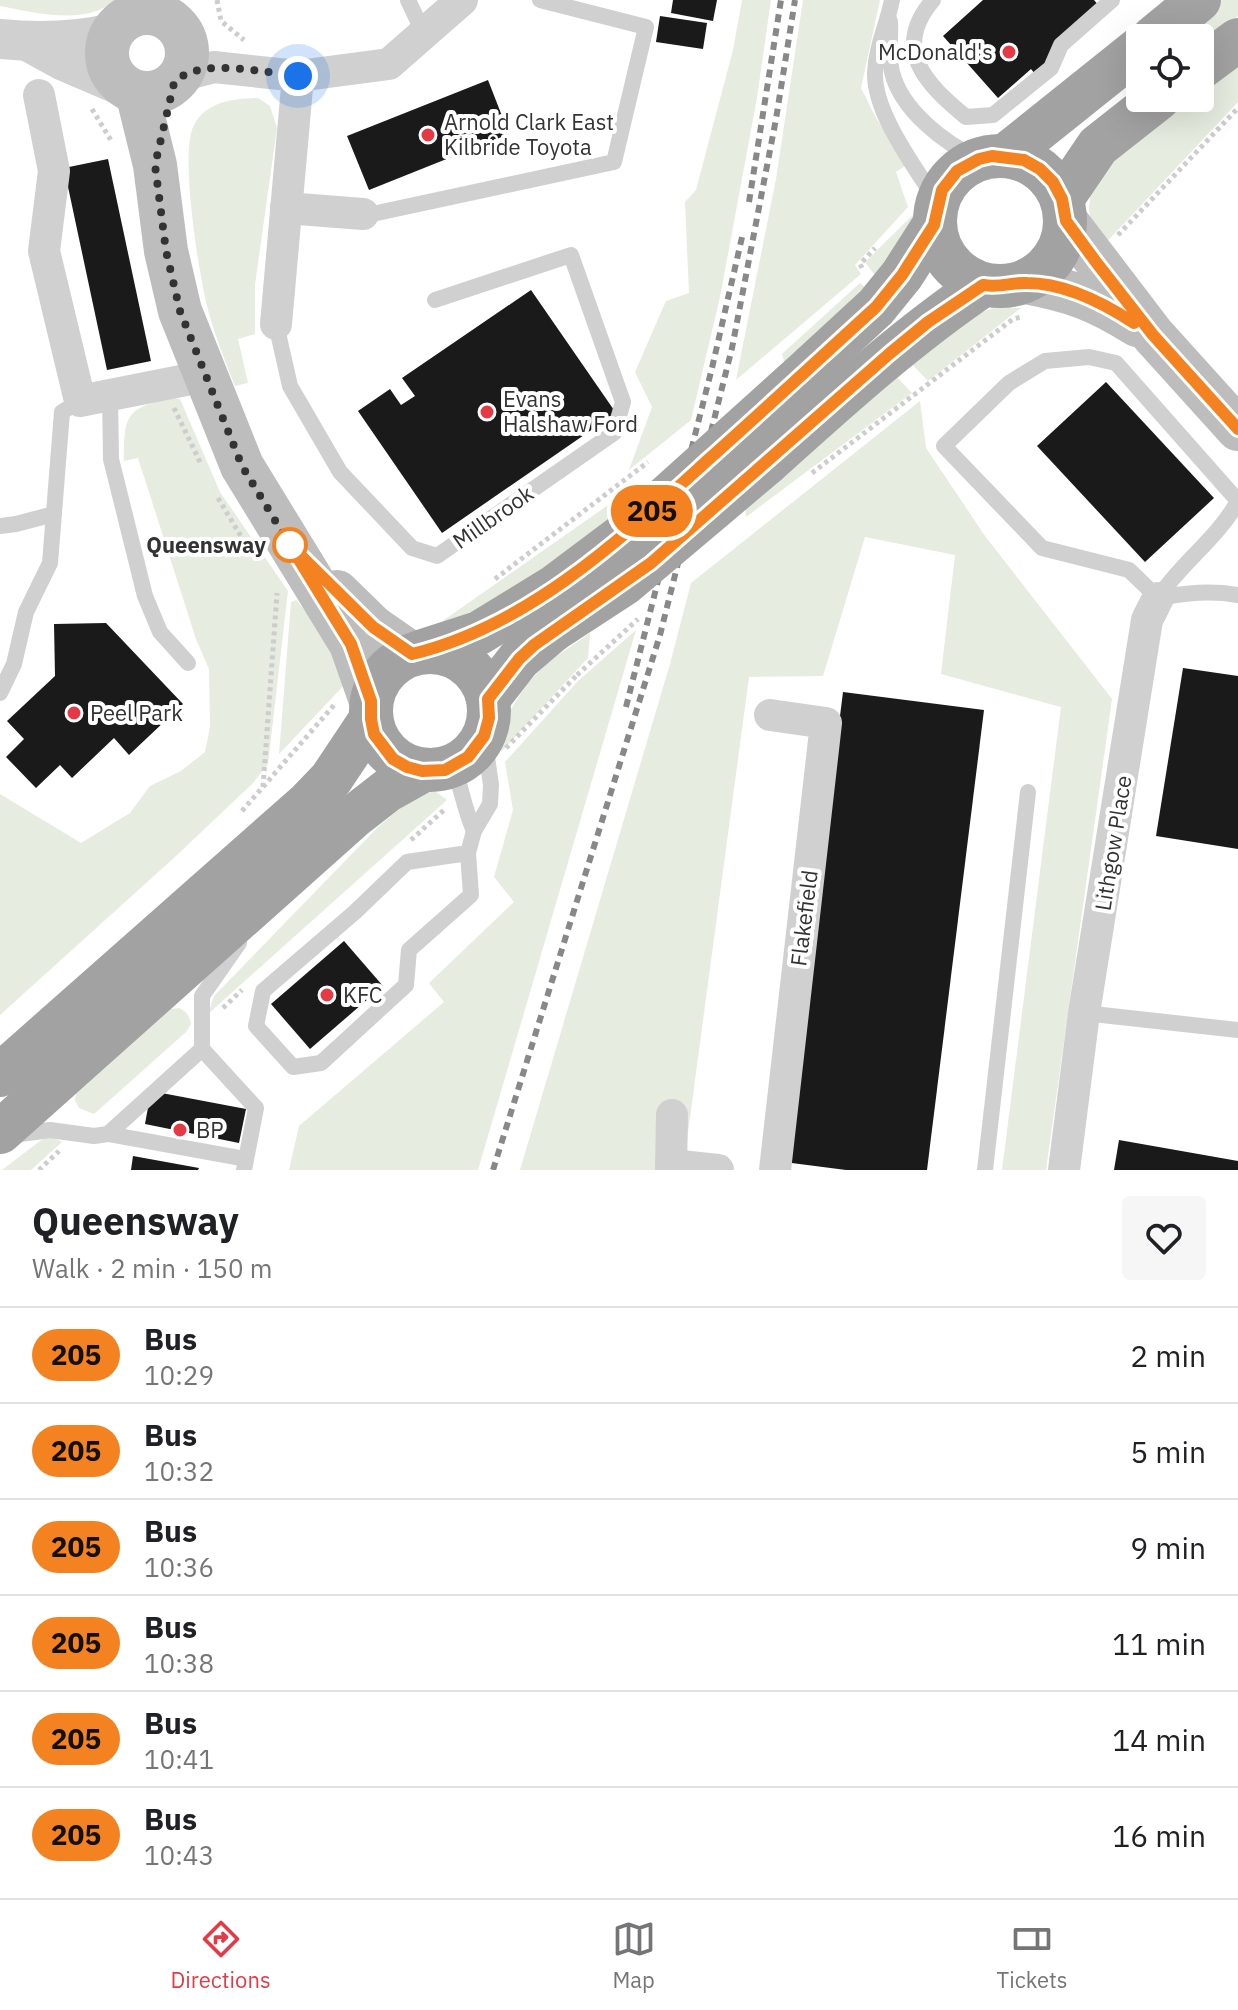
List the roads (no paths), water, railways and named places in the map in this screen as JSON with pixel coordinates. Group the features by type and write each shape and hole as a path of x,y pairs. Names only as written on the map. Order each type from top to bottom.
{"highway":[{"path":"1170,24 1199,0"},
{"path":"1214,58 1238,40"},
{"path":"0,1075 308,803 331,779 361,706 385,672 398,661 479,633 554,587 630,530 876,307 902,275 936,213 942,190 957,171 992,157 1126,58"},
{"path":"1064,210 1098,146 1141,112"},
{"path":"0,1134 352,818 388,790 468,757 487,734 519,659 553,630 589,609 783,473 909,337 1011,294 1042,272 1055,258 1063,240 1064,210 1053,182 1040,169 1024,160 992,157"},
{"path":"936,213 940,248 953,267 972,281 1011,294"},
{"path":"415,654 437,652 454,657 470,667 482,682 487,734"},
{"path":"361,706 374,734 393,759 407,767 433,770"}],"main road":[{"path":"164,66 115,77 107,52 126,17 151,13 164,16 175,24 164,66 155,165 166,251 180,311 188,380 242,466 274,566 351,644 361,706"},
{"path":"1064,210 1096,262 1153,335 1238,429"},
{"path":"1011,294 1073,291 1115,310 1153,335"},
{"path":"274,566 415,654"}],"street":[{"path":"15,41 62,60 298,76 389,64 462,0"},
{"path":"15,41 92,38 126,17"},
{"name":"Millbrook","path":"276,324 298,76"},
{"path":"39,95 54,171 44,251 95,398 188,380"},
{"path":"286,208 363,214"},
{"name":"Lithgow Place","path":"1064,1170 1084,1013 1147,620 1158,598"},
{"name":"Flakefield","path":"770,715 826,723 775,1170"},
{"path":"672,1115 671,1167 718,1170"}],"lane":[{"path":"408,0 424,34"},
{"path":"363,214 614,162 646,27 540,0"},
{"path":"927,6 912,49 921,73 940,96 966,117 993,115 1051,68 1061,45 1112,0"},
{"path":"890,6 891,69 896,85 929,128 960,151 992,157"},
{"path":"890,6 879,42 876,92 936,213"},
{"name":"Millbrook","path":"276,324 290,386 340,472 412,548 437,556 614,433 623,402 571,255 435,300"},
{"path":"1089,357 1116,363 1238,501 1229,518 1170,580 1158,598 1129,570 1042,548 944,446 1009,383 1045,361 1089,357"},
{"path":"0,693 14,664 26,612 50,563 62,412 95,398 145,596 160,632 188,663"},
{"path":"0,526 54,514"},
{"path":"1158,598 1212,591 1238,595"},
{"path":"468,853 407,862 355,912 263,991 256,1026 293,1067 321,1063 406,985 409,950 471,895 468,853 474,831 490,804 487,734"},
{"path":"433,770 455,771 464,808 474,831"},
{"path":"985,1170 1028,792"},
{"path":"0,1134 50,1130 94,1136 108,1134 245,1164 256,1108 202,1049 202,996 280,882"},
{"path":"1084,1013 1238,1030"},
{"path":"108,1134 202,1049"}],"railway":[{"path":"749,202 781,0"},
{"path":"493,1170 660,635 732,348 776,119 795,0"},
{"path":"626,707 743,233"}],"place":[{"name":"McDonald's","path":"1009,52"},
{"name":"Arnold Clark East Kilbride Toyota","path":"428,135"},
{"name":"Evans Halshaw Ford","path":"487,412"},
{"name":"Queensway","path":"290,545"},
{"name":"Peel Park","path":"74,713"},
{"name":"KFC","path":"327,995"},
{"name":"BP","path":"180,1130"}]}
